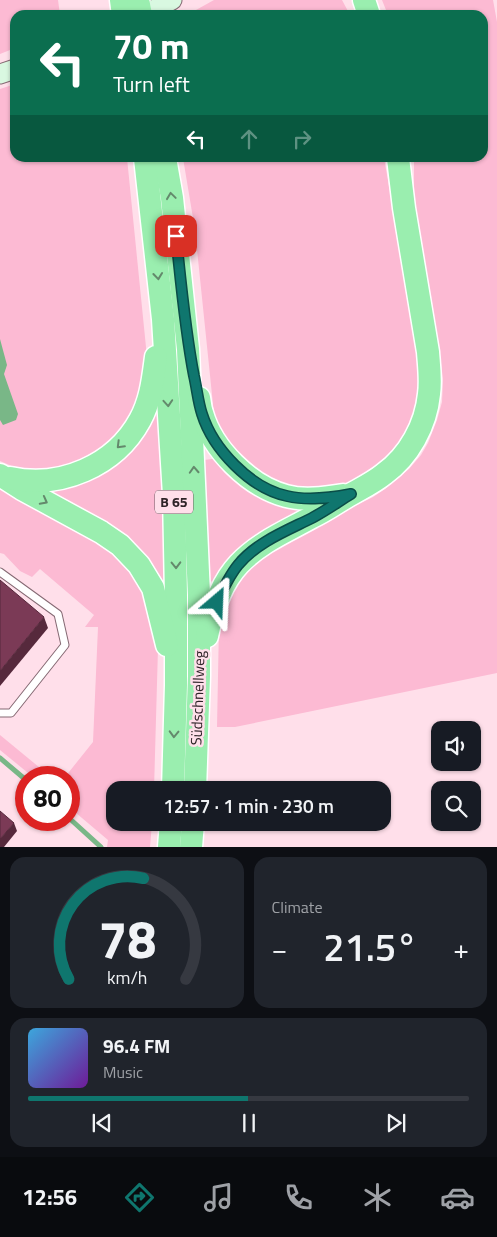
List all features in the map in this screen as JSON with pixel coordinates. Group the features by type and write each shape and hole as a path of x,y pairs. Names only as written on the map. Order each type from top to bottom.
{"highway":[{"name":"Südschnellweg","path":"145,162 162,319 174,495 176,685 172,781"},
{"name":"Südschnellweg","path":"166,162 172,198 188,349 199,595 200,676 195,781"},
{"path":"200,676 210,620 226,582 238,564 278,534 312,517 385,474 397,463 418,433 425,414 430,374 398,162"},
{"path":"1,476 42,481 62,478 81,472 99,463 115,451 129,437 140,420 150,397 162,319"},
{"path":"188,349 202,414 210,432 221,450 249,478 267,490 286,496 306,499 351,494"},
{"path":"1,476 101,532 120,545 139,565 153,588 176,685"},
{"path":"169,847 170,831"},
{"path":"191,847 192,831"}],"main road":[{"path":"153,10 172,0"}],"lane":[{"path":"0,572 58,614 65,645 11,713 0,713"}],"shaded area":[{"path":"0,0 58,0 59,10 10,10 10,50 0,54"},
{"path":"214,0 342,0 347,10 196,10"},
{"path":"382,0 493,0 497,22 497,673 235,727 217,727 219,625 228,597 254,560 307,530 373,497 409,469 428,443 442,402 443,379 440,355 414,207 414,162 488,162 488,10 386,10"},
{"path":"10,86 10,162 127,162 147,357 147,375 128,427 89,461 47,472 14,467 0,461 0,89"},
{"path":"184,162 385,162 416,338 419,383 413,415 407,429 398,444 373,468 343,485 325,488 295,488 265,478 225,441 214,414 195,230"},
{"path":"0,339 7,365 4,374 18,414 16,420 3,425 0,420"},
{"path":"156,408 160,409 167,579 160,581 44,494"},
{"path":"220,458 311,507 219,582 208,581 204,460"},
{"path":"0,489 96,537 118,554 147,590 158,648 154,781 106,781 106,831 151,831 150,847 107,847 108,840 80,816 80,766 74,766 93,742 98,627 85,627 94,615 40,569 32,577 20,571 4,554 0,553"},
{"path":"0,735 38,766 20,766 0,750"}],"building":[{"path":"0,580 44,617 0,671"},
{"path":"0,811 14,823 0,839"}],"waterway":[{"path":"0,758 15,771"},
{"path":"80,828 101,847"}],"route":[{"path":"176,236 188,349 202,414 221,450 249,478 267,490 286,496 306,499 351,494 278,534 256,549 238,564 226,582 217,602"}]}
